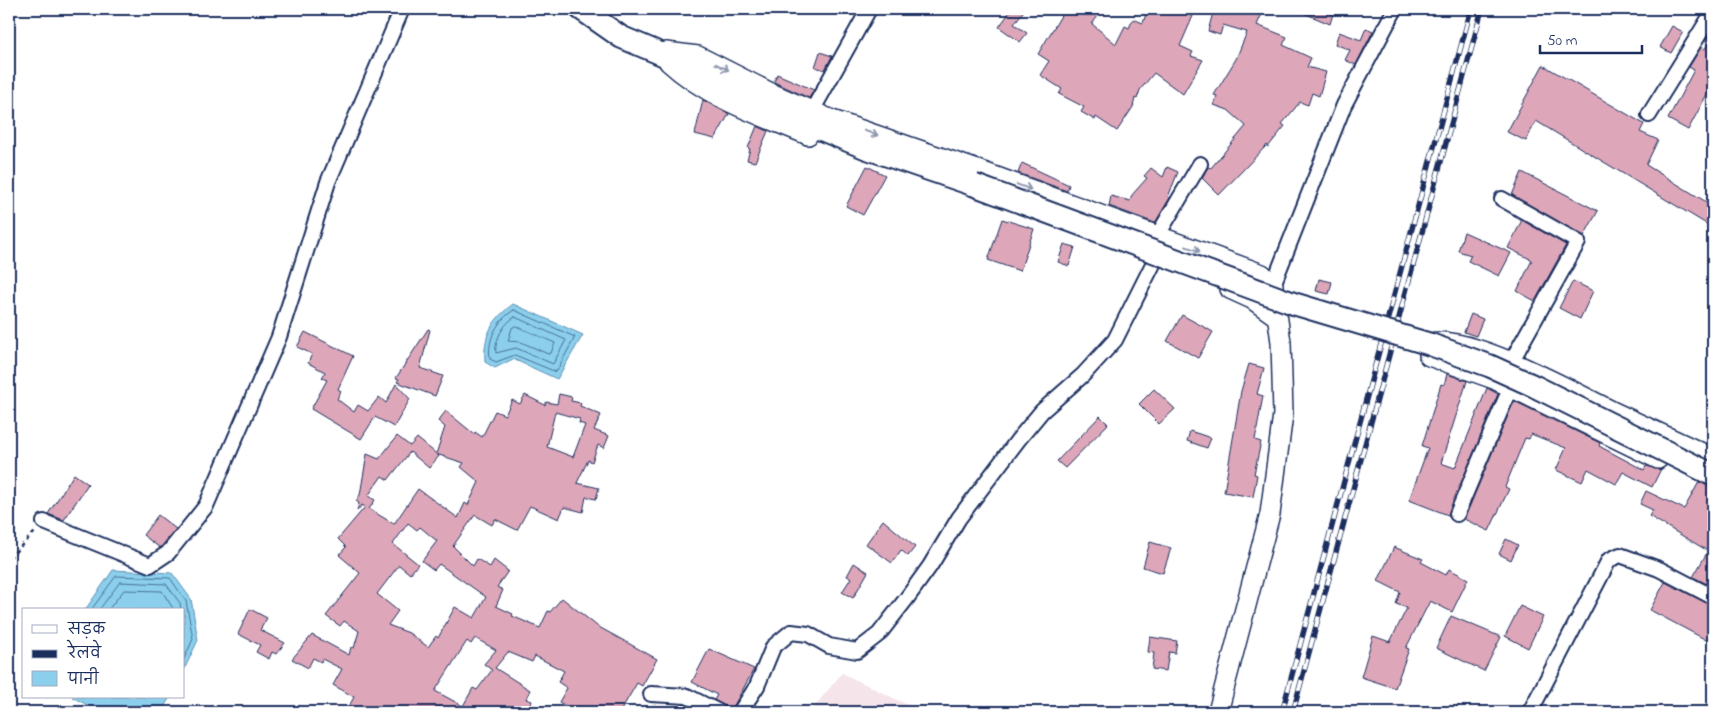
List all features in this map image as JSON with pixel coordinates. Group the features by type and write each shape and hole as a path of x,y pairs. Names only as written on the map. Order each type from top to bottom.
{"main road":[{"path":"581,9 621,37 660,53 796,119 866,148 1295,304 1429,344 1490,366 1543,390 1713,475"},
{"path":"660,53 670,51 698,56 812,111 1262,274 1273,285 1281,342 1283,414 1270,514 1218,712"},
{"path":"660,53 699,85 734,104 828,143 1201,276 1252,299 1276,316"},
{"path":"1713,458 1515,365 1476,349 1444,342 1431,343 1428,352 1429,356 1494,379 1713,486"}],"street":[{"path":"44,522 150,565 168,554 206,506 279,337 328,182 402,9"},
{"path":"812,111 869,9"},
{"path":"1273,285 1344,105 1396,9"},
{"path":"1650,115 1713,12"},
{"path":"740,712 756,686 773,647 791,632 808,634 830,646 857,650 879,634 930,566 959,518 1018,440 1042,411 1083,375 1115,340 1155,260 1162,228 1200,164"},
{"path":"1457,514 1510,387 1515,365 1578,242 1502,199"},
{"path":"1530,712 1609,560 1620,555 1659,570 1713,597"},
{"path":"650,694 687,696 719,712"}],"path":[{"path":"9,558 44,522"}],"shaded area":[{"path":"842,673 922,712 810,712"}],"water":[{"path":"513,304 583,335 557,379 513,359 495,368 485,362 487,336 490,329 499,316"},
{"path":"113,570 172,573 191,599 198,640 185,668 185,608 86,608"},
{"path":"74,698 169,698 161,712 101,712"}],"building":[{"path":"1012,9 1025,9 1014,24 1027,33 1020,42 999,27"},
{"path":"1065,9 1103,9 1092,24 1116,44 1125,26 1129,28 1133,19 1143,23 1147,11 1151,13 1153,9 1175,9 1193,16 1180,46 1193,52 1191,56 1203,60 1183,94 1154,73 1140,90 1137,99 1135,98 1133,107 1117,131 1096,117 1095,120 1081,112 1084,107 1059,94 1062,89 1040,75 1049,61 1038,54"},
{"path":"1214,9 1264,9 1257,25 1287,37 1283,45 1311,58 1307,67 1326,72 1319,96 1312,93 1308,105 1300,102 1282,124 1285,126 1268,147 1267,145 1219,195 1202,178 1208,167 1211,168 1246,126 1228,110 1214,105 1217,96 1214,95 1236,59 1247,32 1223,25 1220,35 1208,31"},
{"path":"1294,9 1320,9 1333,14 1330,24"},
{"path":"1672,26 1683,32 1671,53 1660,47"},
{"path":"1366,28 1373,31 1356,65 1345,60 1350,50 1335,44 1339,32 1361,40"},
{"path":"1713,34 1713,83 1688,130 1668,119 1694,70 1689,67 1701,47 1705,49"},
{"path":"820,52 832,56 825,70 815,67"},
{"path":"1543,65 1644,124 1640,132 1658,140 1646,165 1713,206 1713,228 1536,121 1526,141 1507,132"},
{"path":"777,74 814,90 809,98 774,82"},
{"path":"703,100 729,114 715,139 695,134"},
{"path":"757,126 768,131 755,162 747,160 750,149 748,148"},
{"path":"1022,163 1069,185 1067,191 1018,173"},
{"path":"867,166 885,175 863,215 846,206"},
{"path":"1167,167 1178,172 1168,197 1170,198 1155,223 1109,206 1111,196 1130,201 1132,195 1147,178 1144,176 1151,168 1163,177"},
{"path":"1522,172 1598,211 1584,236 1512,195"},
{"path":"1002,219 1034,229 1020,271 988,260"},
{"path":"1522,220 1566,245 1535,301 1517,291 1532,260 1508,248"},
{"path":"1464,232 1511,253 1499,276 1468,261 1471,255 1458,251"},
{"path":"1064,244 1075,247 1069,266 1058,262"},
{"path":"1319,279 1332,282 1329,294 1316,291"},
{"path":"1573,281 1593,291 1580,319 1559,308"},
{"path":"1471,314 1483,319 1476,336 1464,332"},
{"path":"1182,315 1213,332 1198,358 1167,341"},
{"path":"428,329 430,330 420,368 443,376 435,396 397,382 399,379 396,378"},
{"path":"305,332 353,356 338,389 341,391 337,399 354,412 358,405 368,411 379,397 386,403 396,384 410,399 394,427 375,417 361,439 311,409 327,380 322,378 325,372 308,363 312,354 297,347"},
{"path":"1249,364 1264,368 1257,394 1263,396 1255,440 1261,442 1254,474 1257,475 1253,497 1224,492 1241,391"},
{"path":"1447,374 1467,381 1441,463 1455,468 1487,388 1498,394 1448,515 1409,500 1428,448 1422,446 1441,384 1444,385"},
{"path":"1154,389 1175,409 1159,424 1139,404"},
{"path":"559,394 572,397 571,401 581,403 580,406 601,415 594,430 609,436 604,448 598,445 592,462 588,460 577,483 599,488 596,499 586,497 583,512 564,507 559,519 530,506 517,530 495,519 492,525 475,515 453,546 473,566 477,559 490,567 494,560 508,571 497,587 503,590 496,606 513,614 512,616 540,628 548,611 550,612 562,598 597,626 657,659 642,686 637,683 620,712 576,712 559,702 567,688 558,682 564,671 535,656 532,662 508,652 495,668 530,690 526,699 532,701 528,712 388,712 374,706 370,712 346,712 354,697 333,685 342,669 322,659 321,662 313,658 308,668 292,659 312,635 349,655 351,647 354,648 359,631 344,621 340,626 326,616 360,573 339,555 346,547 338,539 365,507 362,505 357,511 359,503 356,501 360,495 367,454 379,459 397,436 410,446 417,438 436,454 445,427 438,421 446,411 474,434 475,432 482,437 495,411 505,415 512,400 520,404 525,395 545,405 546,402 557,404","holes":["555,412 580,419 579,423 585,425 573,457 547,447","410,452 429,468 439,456 437,454 464,463 461,467 479,482 468,505 465,503 458,518 418,489 394,524 369,509 375,500 368,496 382,476 388,480","408,523 417,530 420,527 437,541 422,561 434,570 439,564 486,597 474,618 455,607 438,638 436,636 428,647 409,633 388,625 398,611 377,594 399,565 410,574 418,564 393,544","475,638 496,650 484,664 492,670 477,690 473,688 463,706 435,691 467,641 471,644"]},
{"path":"1514,401 1600,443 1599,446 1644,470 1646,466 1661,469 1652,487 1623,472 1616,484 1588,469 1582,482 1556,470 1566,448 1531,434 1529,439 1525,438 1505,487 1509,489 1489,531 1464,519"},
{"path":"1100,416 1108,424 1065,468 1057,461"},
{"path":"1190,431 1211,438 1207,448 1187,441"},
{"path":"74,474 88,484 64,520 48,514"},
{"path":"1699,482 1713,488 1713,587 1693,577 1708,551 1649,516 1653,510 1640,504 1646,491 1684,509"},
{"path":"158,515 176,529 160,548 143,535"},
{"path":"883,520 915,547 908,556 901,550 892,563 866,544"},
{"path":"1506,539 1518,545 1511,560 1499,554"},
{"path":"1150,542 1171,548 1163,573 1143,567"},
{"path":"1394,547 1423,559 1421,562 1446,575 1449,569 1468,579 1452,612 1430,601 1406,648 1409,649 1395,688 1361,677 1373,636 1390,642 1407,608 1396,604 1400,592 1378,581"},
{"path":"854,563 868,572 853,598 842,592 851,578 847,576"},
{"path":"1665,582 1713,606 1713,634 1710,642 1650,610"},
{"path":"1520,606 1543,617 1528,648 1505,636"},
{"path":"250,609 267,618 260,630 285,643 276,654 272,652 269,659 256,652 260,645 238,634"},
{"path":"1451,616 1501,637 1484,671 1436,648"},
{"path":"1150,637 1177,641 1175,653 1169,652 1166,671 1152,669 1154,653 1148,652"},
{"path":"709,649 754,669 731,711 714,700 717,695 692,682"}],"railway":[{"path":"1282,712 1471,9"},
{"path":"1293,712 1482,9"}]}
